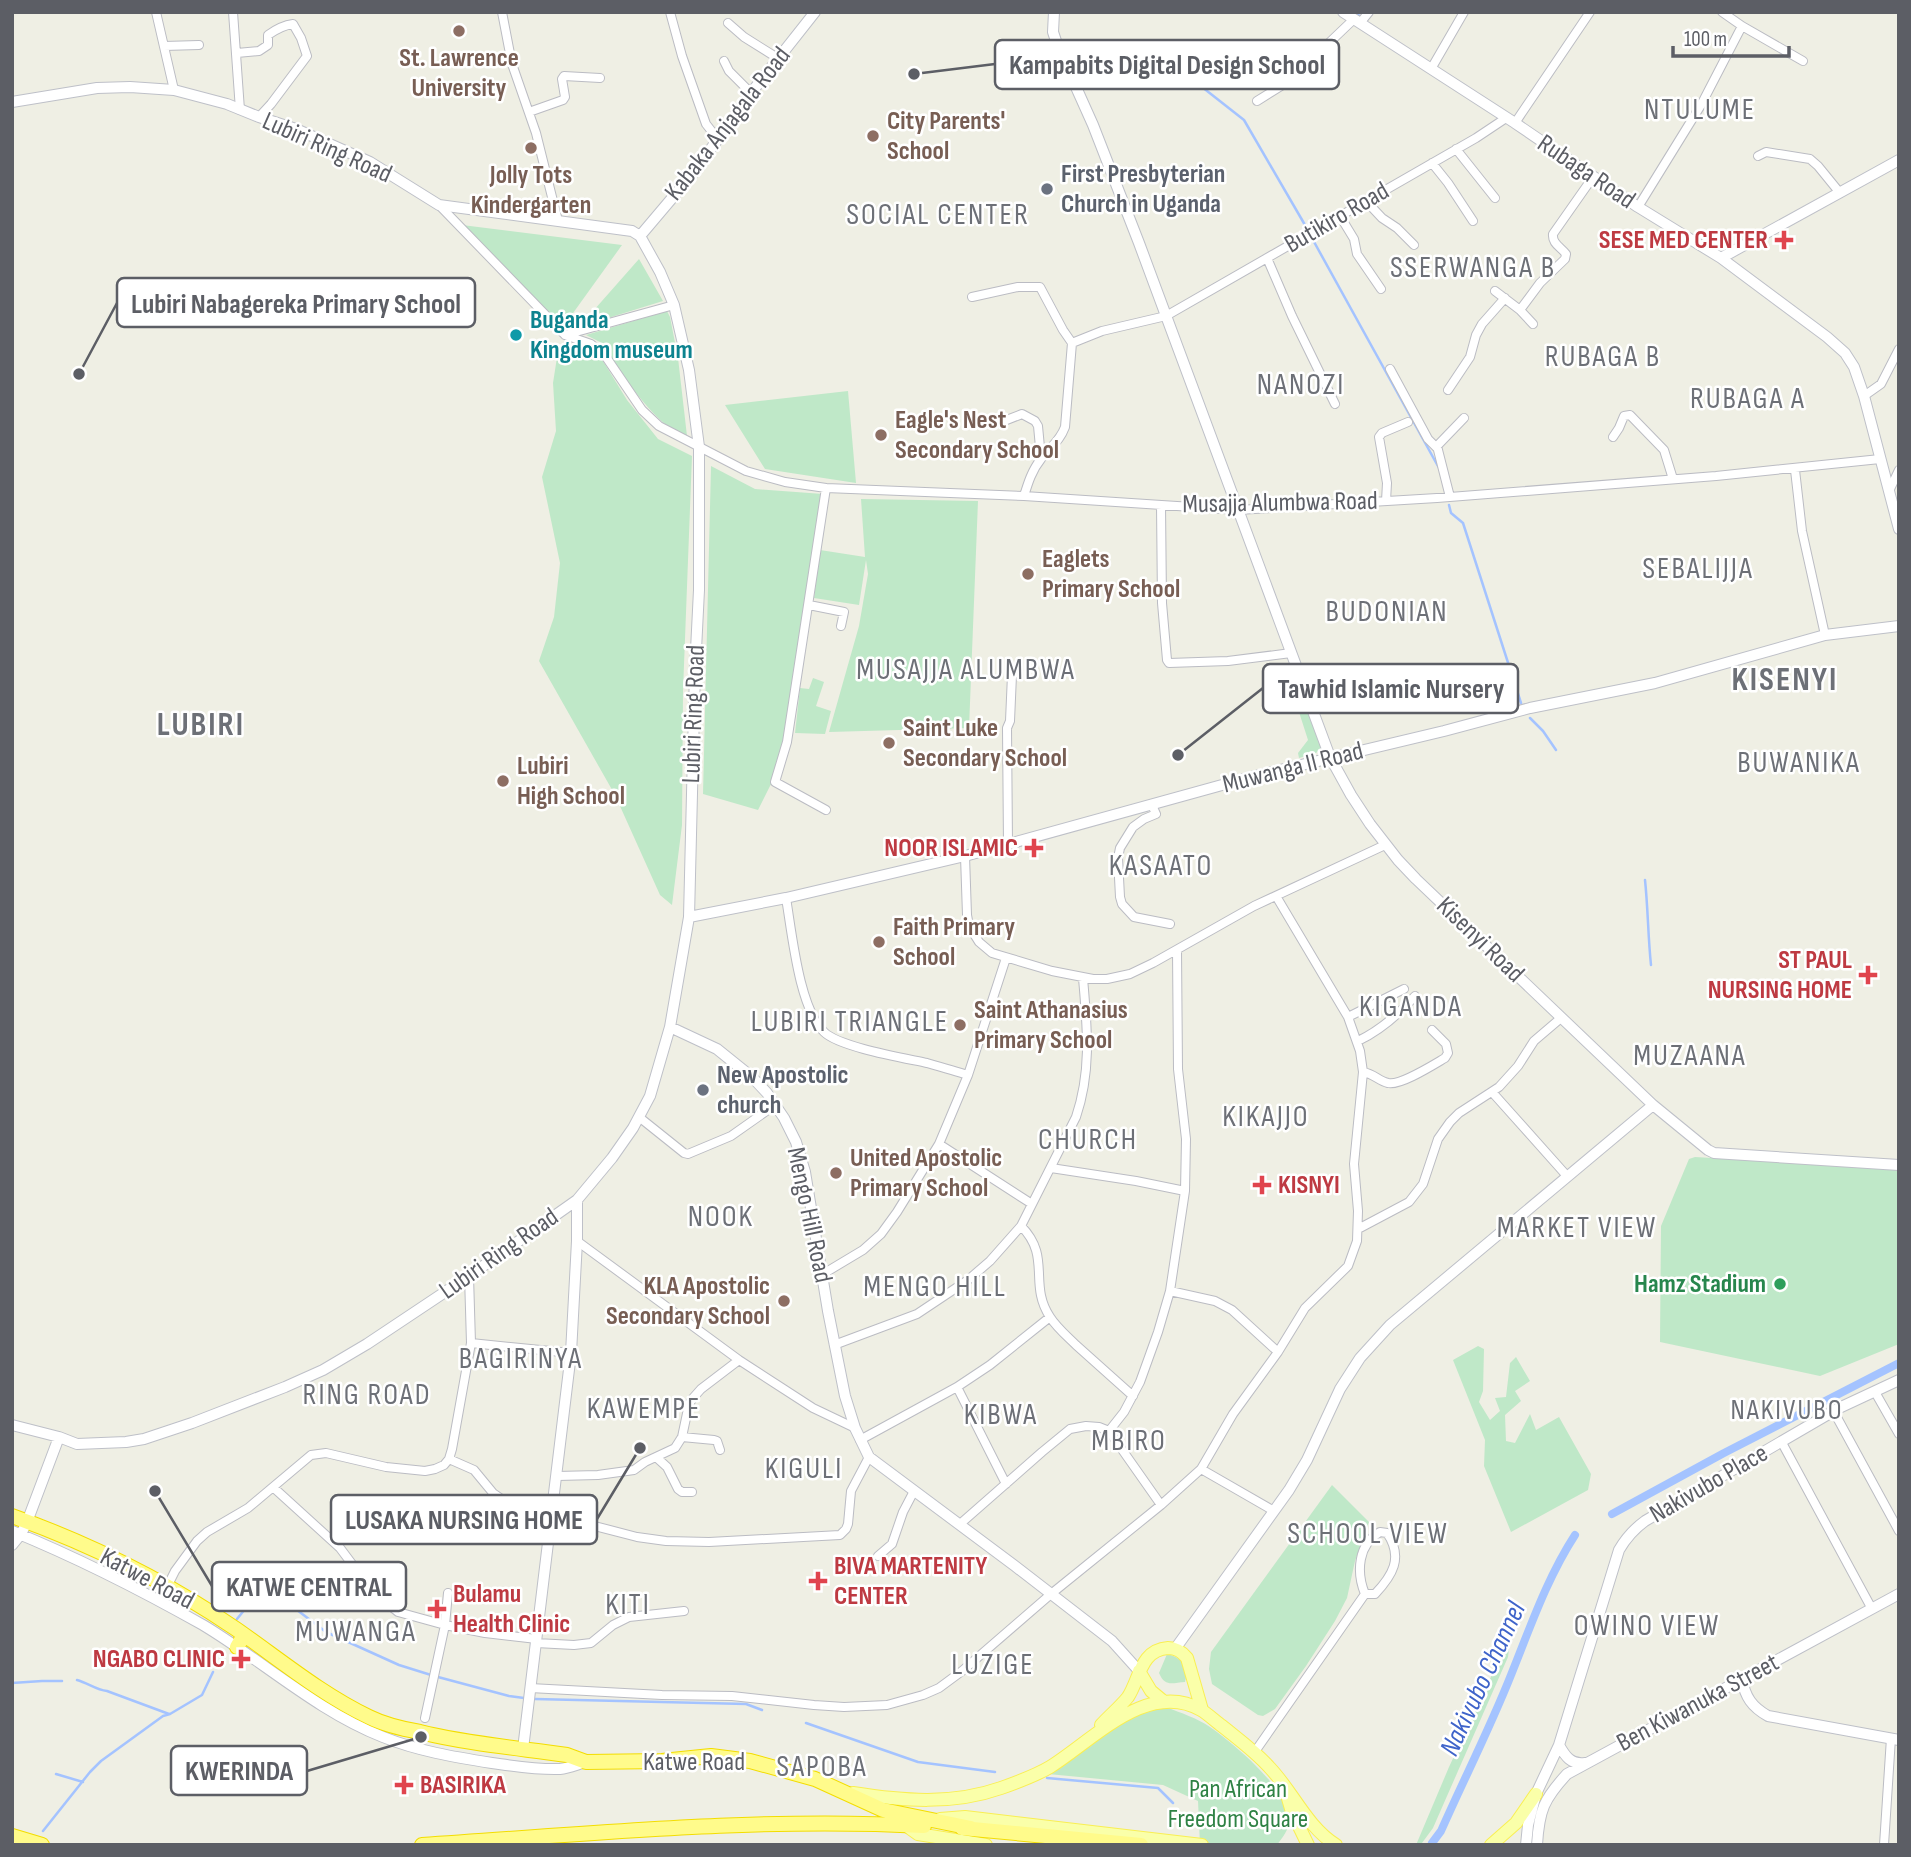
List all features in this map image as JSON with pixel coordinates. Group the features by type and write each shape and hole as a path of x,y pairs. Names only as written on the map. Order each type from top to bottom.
{"highway":[{"name":"Katwe Road","path":"12,1516 20,1529 139,1572 167,1587 241,1641 370,1718 389,1725 436,1736 523,1749 568,1761 662,1761 711,1756 751,1760 815,1779 883,1810 971,1828"},
{"path":"488,1762 494,1746"},
{"path":"422,1845 803,1822 971,1828 1141,1845"},
{"path":"12,1836 41,1845"}],"main road":[{"name":"Kabaka Anjagala Road","path":"640,236 695,171 751,93 815,12"},
{"path":"1054,12 1054,32 1058,47 1098,137 1238,510"},
{"name":"Rubaga Road","path":"1343,12 1638,207 1721,258 1845,353 1854,367 1864,396 1899,528"},
{"name":"Lubiri Ring Road","path":"12,102 96,89 130,87 174,90 227,104 296,129 370,162 439,205 632,230 640,236 674,305 688,370 694,444 699,590 689,917 670,1027 650,1096 612,1158 577,1200 469,1276 338,1361 308,1377 162,1434 126,1442 77,1444 12,1425"},
{"path":"1721,258 1899,160"},
{"name":"Kisenyi Road","path":"1238,510 1286,653 1331,757 1351,795 1385,845 1416,879 1653,1105 1708,1150 1714,1153 1899,1165"},
{"name":"Muwanga II Road","path":"689,917 786,898 965,856 1331,757 1530,708 1655,683 1825,635 1899,626"},
{"name":"Mengo Hill Road","path":"670,1027 717,1049 753,1078 784,1118 796,1142 806,1172 834,1345 845,1395 855,1429 869,1457 1112,1641 1139,1671"},
{"path":"1175,1649 1274,1511 1307,1460 1340,1390 1360,1358 1390,1325 1653,1105"},
{"path":"523,1749 571,1353 578,1241 577,1200"},
{"name":"Nakivubo Place","path":"1526,1845 1536,1794 1559,1745 1619,1549 1634,1529 1781,1441 1899,1380"},
{"path":"12,1545 59,1437"},
{"name":"Katwe Road","path":"73,1549 113,1576 201,1625 241,1641 306,1695 373,1733 416,1749 488,1762 534,1768 568,1761"},
{"name":"Ben Kiwanuka Street","path":"1537,1845 1539,1818 1550,1792 1567,1774 1899,1594"},
{"path":"1124,1652 1141,1654 1175,1649 1183,1653 1187,1658 1202,1710"},
{"path":"1087,1742 1126,1699 1149,1656 1160,1650"},
{"path":"1139,1671 1151,1691 1163,1701"},
{"path":"1742,1679 1750,1703 1768,1716 1895,1739"},
{"path":"840,1790 920,1801 972,1796 1000,1788 1049,1767 1125,1714 1151,1702 1163,1701 1189,1704 1202,1710 1254,1753 1270,1768 1308,1818 1336,1845"},
{"path":"1559,1745 1571,1762 1577,1765 1588,1763"},
{"path":"1283,1784 1292,1812 1308,1845"},
{"path":"1491,1845 1516,1822 1536,1794"},
{"path":"929,1819 965,1817 1202,1845"},
{"path":"904,1825 918,1834 986,1845"}],"street":[{"path":"156,12 174,90"},
{"path":"233,12 240,110"},
{"path":"502,12 512,64 536,133 558,221"},
{"path":"670,12 706,124 718,138"},
{"path":"1257,101 1289,81 1369,12"},
{"path":"1431,69 1464,12"},
{"name":"Butikiro Road","path":"1072,343 1102,331 1166,316 1510,120 1590,12"},
{"path":"1722,12 1803,61"},
{"path":"728,23 744,37 779,59"},
{"path":"237,53 264,49 268,45 268,35 293,24 305,49 307,56 259,117"},
{"path":"1638,207 1701,105 1742,26"},
{"path":"164,46 199,45"},
{"path":"724,61 729,71 751,93"},
{"path":"529,111 563,100 564,76 600,78"},
{"path":"1456,149 1495,198"},
{"path":"1758,156 1766,152 1810,159 1840,193"},
{"path":"1432,163 1473,221"},
{"path":"1520,310 1540,282 1565,259 1566,254 1552,239 1553,234 1592,177"},
{"path":"1366,201 1414,245"},
{"path":"439,205 565,335 674,305"},
{"path":"1340,216 1354,239 1357,254 1381,289"},
{"path":"1268,258 1292,316 1335,404"},
{"path":"972,297 1018,286 1040,286 1072,343 1065,426 1061,437 1041,458 1030,475 1024,496"},
{"path":"1494,291 1520,310 1533,324"},
{"path":"1448,390 1470,357 1482,324 1505,299"},
{"name":"Musajja Alumbwa Road","path":"565,335 591,344 606,357 642,410 659,426 746,471 785,482 826,488 1024,496 1238,510 1450,497 1795,470 1880,459"},
{"path":"1864,396 1881,384 1899,349"},
{"path":"1390,369 1428,439 1440,454 1450,497"},
{"path":"986,421 1004,421 1022,414 1035,421 1038,426 1041,458"},
{"path":"1613,436 1624,416 1630,415 1664,450 1673,479"},
{"path":"1437,448 1464,418"},
{"path":"1386,501 1387,483 1379,437 1382,433 1408,422"},
{"path":"1795,470 1802,531 1825,635"},
{"path":"1889,491 1899,470"},
{"path":"826,488 787,742 775,782 826,810"},
{"path":"1161,505 1162,603 1169,663 1228,661 1286,653"},
{"path":"809,605 844,612 841,626"},
{"path":"1008,844 1007,729 1010,721 1012,675"},
{"path":"1152,805 1156,814 1144,818 1133,827 1120,848 1120,897 1122,904 1134,917 1170,924"},
{"path":"965,856 967,915 969,926 978,942 992,953 1006,958 1083,978 1107,979 1130,974 1254,906 1385,845"},
{"path":"530,1688 732,1696 844,1707 887,1705 923,1695 939,1688 962,1671 1201,1469 1233,1413 1278,1352 1305,1308 1348,1266 1354,1253 1358,1229 1354,1164 1363,1072 1358,1041 1348,1017 1276,895"},
{"path":"786,898 799,976 807,1002 817,1024 824,1032 836,1040 869,1050 968,1075"},
{"path":"1109,1431 1124,1412 1140,1382 1158,1332 1170,1291 1185,1191 1186,1152 1178,1069 1177,950"},
{"path":"822,1274 863,1251 881,1234 939,1144 968,1075 1006,958"},
{"path":"834,1345 917,1314 968,1280 990,1261 1021,1226 1076,1117 1086,1082 1088,1055 1083,978"},
{"path":"1348,1017 1404,989"},
{"path":"1358,1041 1376,1032 1397,1016 1415,996"},
{"path":"1358,1229 1409,1202 1423,1184 1430,1159 1444,1129 1459,1113 1492,1092 1507,1078 1534,1041 1561,1018"},
{"path":"1363,1072 1373,1074 1386,1083 1396,1084 1445,1058 1448,1053 1446,1044 1432,1030"},
{"path":"1492,1092 1567,1177"},
{"path":"639,1117 688,1154 731,1136 775,1105"},
{"path":"939,1144 1032,1204"},
{"path":"1051,1168 1185,1191"},
{"path":"1021,1226 1037,1250 1040,1291 1050,1318 1133,1396"},
{"path":"578,1241 739,1360 813,1408 855,1429"},
{"path":"167,1587 197,1541 207,1532 248,1508 311,1455 336,1454 360,1462 413,1471 435,1469 444,1465 453,1449 471,1343 469,1276"},
{"path":"1170,1291 1222,1304 1241,1317 1278,1352"},
{"path":"860,1440 957,1387 1050,1318"},
{"path":"471,1343 571,1353"},
{"path":"557,1476 598,1475 634,1470 675,1448 682,1437 688,1404 701,1390 739,1360"},
{"path":"957,1387 1006,1484"},
{"path":"1875,1392 1899,1434"},
{"path":"1833,1412 1899,1531"},
{"path":"960,1524 1042,1452 1076,1427 1099,1427 1109,1431 1161,1505"},
{"path":"682,1437 717,1441 720,1450"},
{"path":"1781,1441 1872,1609"},
{"path":"656,1457 667,1467 678,1489 692,1492"},
{"path":"449,1459 474,1470 491,1491 503,1500 552,1510 637,1537 709,1542 839,1535 848,1524 853,1482 869,1457"},
{"path":"1201,1469 1274,1511"},
{"path":"274,1488 340,1548 373,1592 398,1612 485,1633 574,1644 591,1643 613,1625 629,1617 684,1611"},
{"path":"878,1556 892,1544 903,1511 914,1491"},
{"path":"1380,1532 1387,1533 1394,1551 1394,1569 1375,1594 1365,1594 1359,1575 1364,1549 1371,1537 1380,1532"},
{"path":"425,1718 449,1592"},
{"path":"1254,1753 1365,1594"},
{"path":"1884,1845 1895,1739"}],"green space":[{"path":"462,225 622,245 563,327"},
{"path":"639,259 663,301 579,327"},
{"path":"667,311 678,358 687,436 675,431 651,410 600,342 586,335"},
{"path":"573,347 603,361 627,400 658,439 692,456 683,691 682,825 672,905 660,895 615,795 539,661 554,617 560,563 542,477 556,431 553,383 558,351"},
{"path":"848,391 856,483 765,469 725,405"},
{"path":"711,466 755,489 823,494 796,685 776,774 758,810 703,794"},
{"path":"861,499 978,501 969,728 829,732 859,626 868,574 866,560 859,605 814,598 820,550 865,557"},
{"path":"813,678 824,682 816,706 831,711 825,734 795,733 800,688 809,689"},
{"path":"1299,712 1309,712 1321,748 1316,753 1299,758 1298,753 1308,740"},
{"name":"Hamz Stadium","path":"1695,1157 1899,1169 1899,1344 1820,1376 1660,1342 1661,1226 1689,1159"},
{"path":"1478,1346 1484,1349 1483,1391 1479,1402 1490,1420 1500,1411 1495,1398 1506,1397 1510,1363 1516,1357 1530,1381 1515,1391 1521,1401 1505,1415 1506,1441 1515,1443 1530,1414 1536,1430 1559,1417 1591,1474 1588,1490 1511,1532 1484,1466 1485,1440 1453,1360"},
{"path":"1332,1485 1369,1522 1355,1561 1347,1598 1306,1666 1275,1709 1263,1716 1258,1715 1212,1684 1209,1669 1211,1652"},
{"path":"1502,1646 1509,1649 1508,1657 1433,1828 1422,1843 1416,1845 1497,1664"},
{"path":"1167,1654 1183,1664 1185,1682 1169,1683 1161,1677 1159,1673"},
{"name":"Pan African Freedom Square","path":"1166,1707 1210,1727 1246,1756 1271,1782 1287,1809 1289,1821 1287,1831 1277,1845 1200,1845 1198,1801 1163,1785 1048,1774 1117,1725 1142,1711"}],"waterway":[{"path":"1354,12 1361,17"},
{"path":"1202,87 1244,120 1305,225"},
{"path":"1313,240 1439,468"},
{"path":"1449,505 1451,513 1463,523 1521,703"},
{"path":"1530,718 1556,750"},
{"path":"1645,880 1651,965"},
{"name":"Nakivubo Channel","path":"1612,1514 1899,1363"},
{"name":"Nakivubo Channel","path":"1432,1843 1441,1831 1486,1734 1547,1586 1575,1535"},
{"path":"237,1619 262,1588 268,1588 326,1632 399,1665 431,1675"},
{"path":"43,1831 101,1761 163,1716 202,1695 213,1672"},
{"path":"438,1677 524,1698"},
{"path":"77,1680 169,1714"},
{"path":"12,1683 62,1681"},
{"path":"535,1699 746,1704 762,1710"},
{"path":"806,1723 918,1762 995,1772"},
{"path":"56,1774 83,1782"},
{"path":"1047,1778 1158,1788 1173,1803"}],"place":[{"name":"St. Lawrence University","path":"459,31"},
{"name":"Kampabits Digital Design School","path":"914,74"},
{"name":"City Parents' School","path":"873,136"},
{"name":"Jolly Tots Kindergarten","path":"531,148"},
{"name":"First Presbyterian Church in Uganda","path":"1047,189"},
{"name":"SESE MED CENTER","path":"1784,240"},
{"name":"Buganda Kingdom museum","path":"516,335"},
{"name":"Lubiri Nabagereka Primary School","path":"79,374"},
{"name":"Eagle's Nest Secondary School","path":"881,435"},
{"name":"Eaglets Primary School","path":"1028,574"},
{"name":"Saint Luke Secondary School","path":"889,743"},
{"name":"Tawhid Islamic Nursery","path":"1178,755"},
{"name":"Lubiri High School","path":"503,781"},
{"name":"NOOR ISLAMIC","path":"1034,848"},
{"name":"Faith Primary School","path":"879,942"},
{"name":"ST PAUL NURSING HOME","path":"1868,975"},
{"name":"Saint Athanasius Primary School","path":"960,1025"},
{"name":"New Apostolic church","path":"703,1090"},
{"name":"United Apostolic Primary School","path":"836,1173"},
{"name":"KISNYI","path":"1262,1185"},
{"name":"Hamz Stadium","path":"1780,1284"},
{"name":"KLA Apostolic Secondary School","path":"784,1301"},
{"name":"LUSAKA NURSING HOME","path":"640,1448"},
{"name":"KATWE CENTRAL","path":"155,1491"},
{"name":"BIVA MARTENITY CENTER","path":"818,1581"},
{"name":"Bulamu Health Clinic","path":"437,1609"},
{"name":"NGABO CLINIC","path":"241,1659"},
{"name":"KWERINDA","path":"421,1737"},
{"name":"BASIRIKA","path":"404,1785"}],"district":[{"name":"NTULUME","path":"1700,110"},
{"name":"SOCIAL CENTER","path":"938,215"},
{"name":"SSERWANGA B","path":"1473,268"},
{"name":"RUBAGA B","path":"1603,357"},
{"name":"NANOZI","path":"1301,385"},
{"name":"RUBAGA A","path":"1748,399"},
{"name":"SEBALIJJA","path":"1698,569"},
{"name":"BUDONIAN","path":"1387,612"},
{"name":"MUSAJJA ALUMBWA","path":"966,670"},
{"name":"KISENYI","path":"1785,680"},
{"name":"LUBIRI","path":"201,725"},
{"name":"BUWANIKA","path":"1799,763"},
{"name":"KASAATO","path":"1161,866"},
{"name":"KIGANDA","path":"1411,1007"},
{"name":"LUBIRI TRIANGLE","path":"850,1022"},
{"name":"MUZAANA","path":"1690,1056"},
{"name":"KIKAJJO","path":"1266,1117"},
{"name":"CHURCH","path":"1088,1140"},
{"name":"NOOK","path":"721,1217"},
{"name":"MARKET VIEW","path":"1577,1228"},
{"name":"MENGO HILL","path":"935,1287"},
{"name":"BAGIRINYA","path":"521,1359"},
{"name":"RING ROAD","path":"367,1395"},
{"name":"KAWEMPE","path":"644,1409"},
{"name":"NAKIVUBO","path":"1787,1410"},
{"name":"KIBWA","path":"1001,1415"},
{"name":"MBIRO","path":"1129,1441"},
{"name":"KIGULI","path":"804,1469"},
{"name":"SCHOOL VIEW","path":"1368,1534"},
{"name":"KITI","path":"628,1605"},
{"name":"OWINO VIEW","path":"1647,1626"},
{"name":"MUWANGA","path":"356,1632"},
{"name":"LUZIGE","path":"993,1665"},
{"name":"SAPOBA","path":"822,1767"}]}
